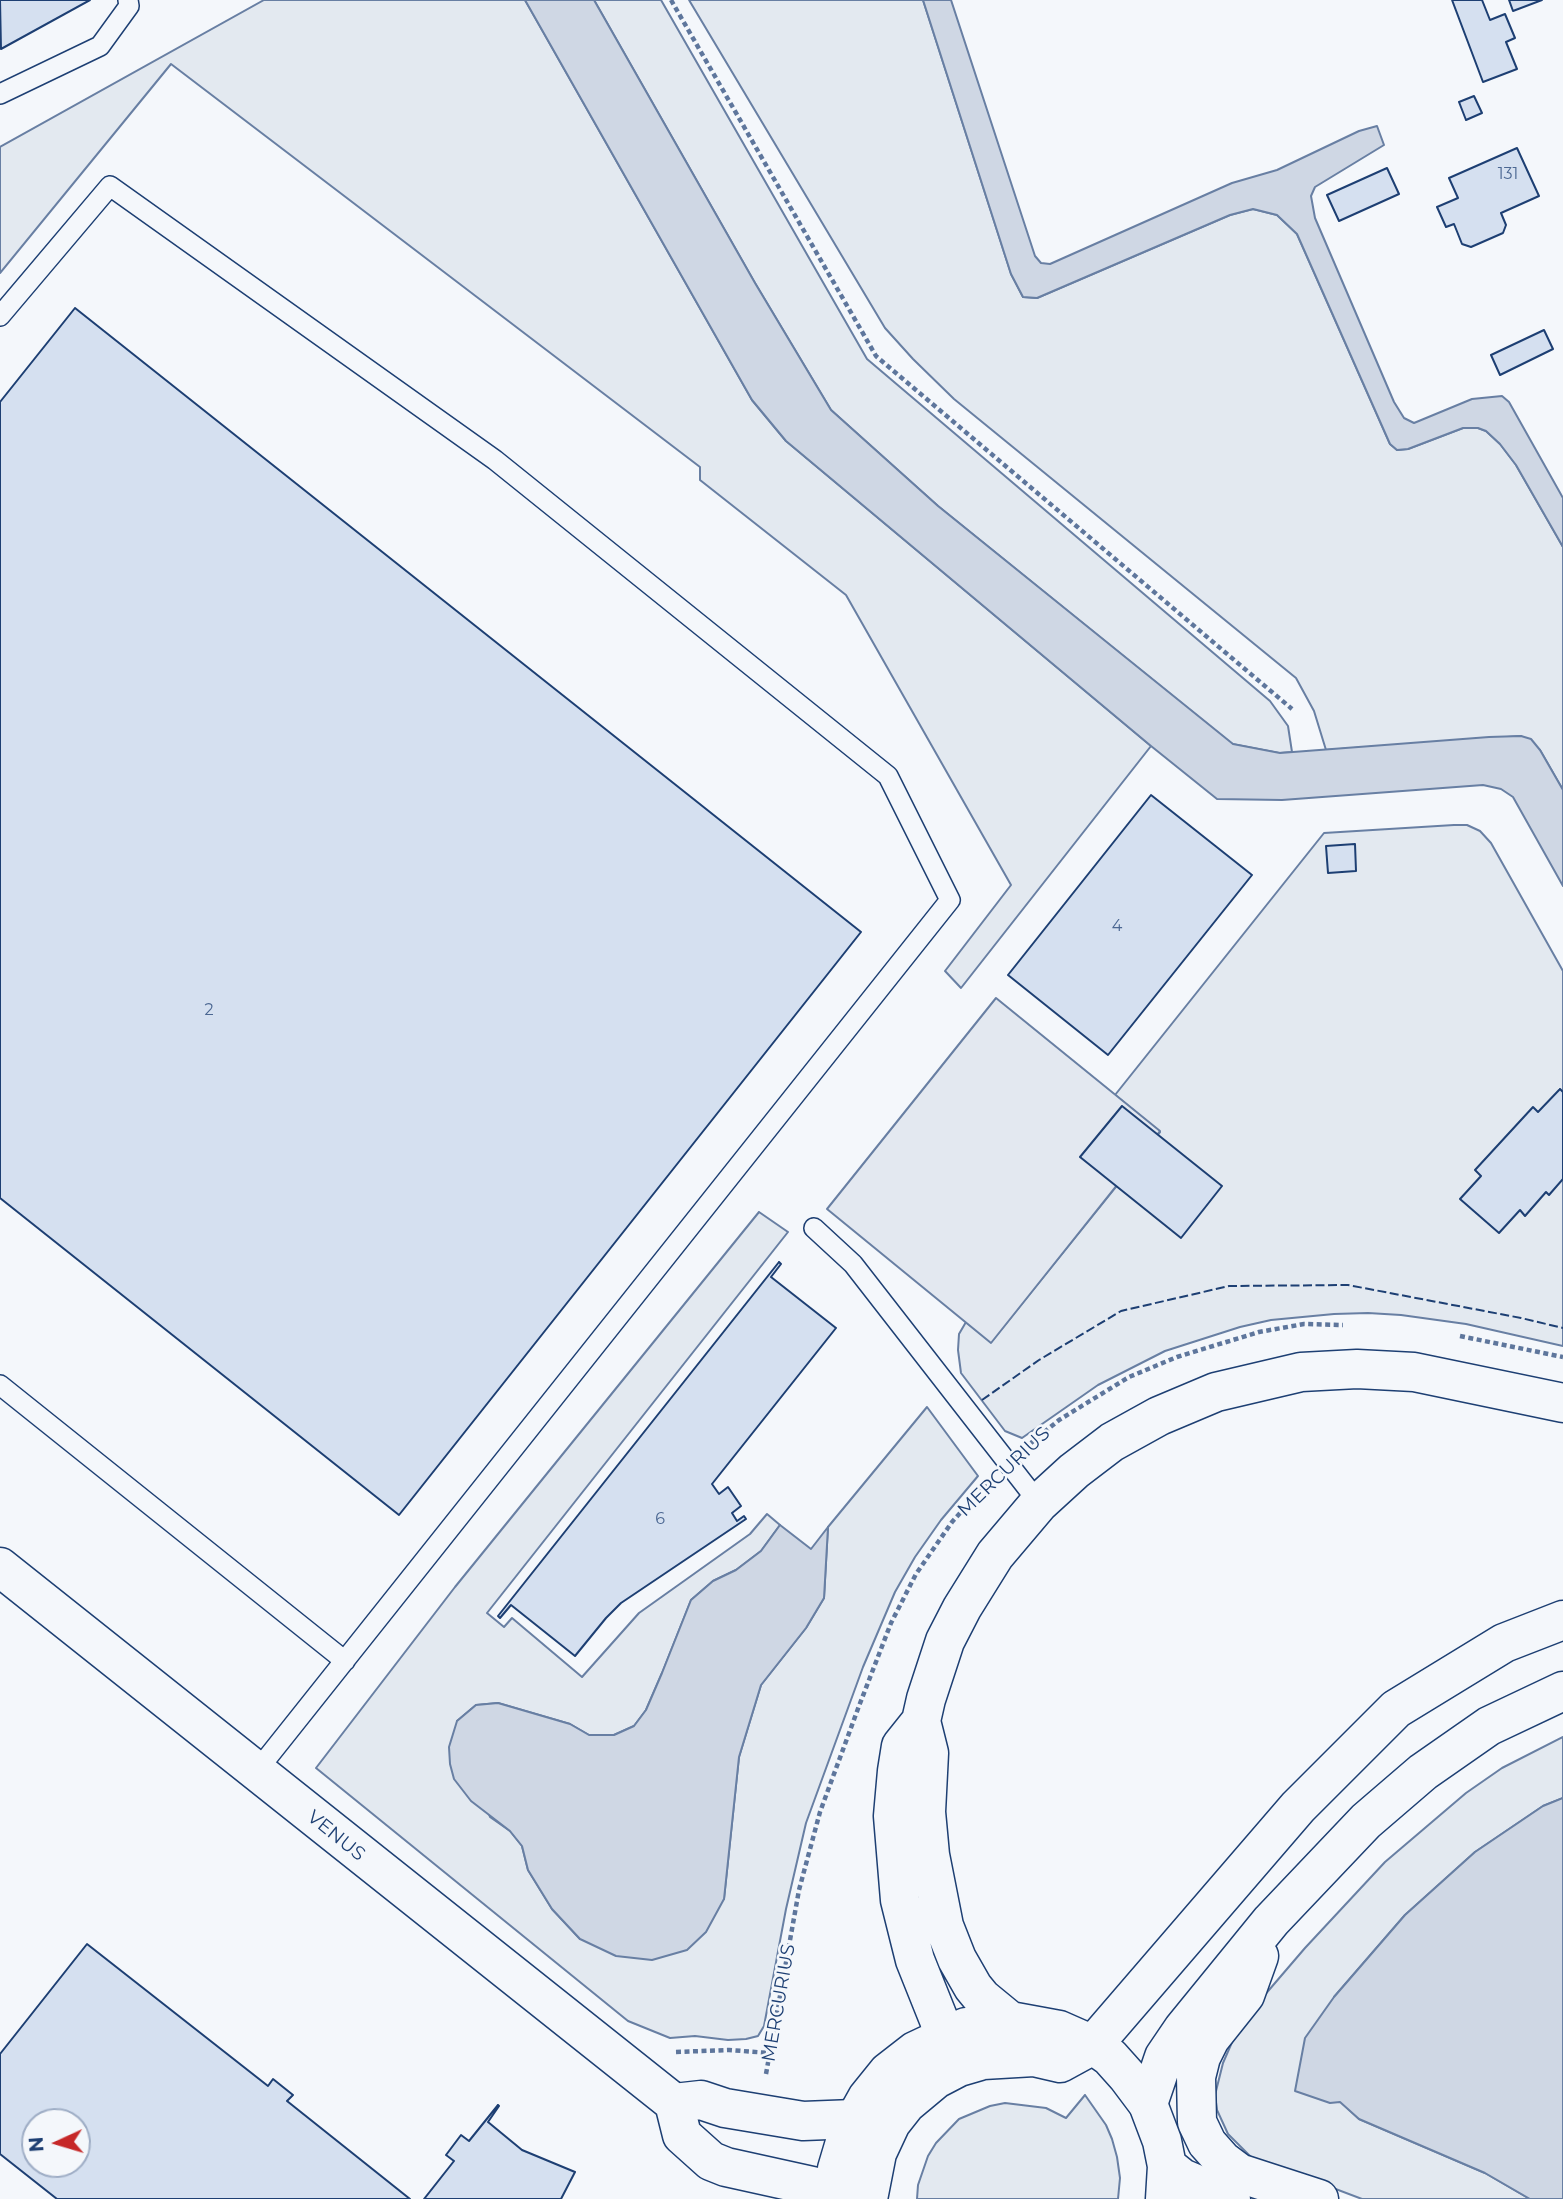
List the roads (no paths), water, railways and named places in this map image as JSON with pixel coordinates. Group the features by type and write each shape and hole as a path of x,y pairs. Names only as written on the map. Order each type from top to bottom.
{"main road":[{"path":"936,2079 943,2056 943,2037 909,1941 900,1900 894,1848 894,1789 901,1746 921,1721 945,1641 962,1608 995,1555 1039,1503 1074,1471 1112,1442 1159,1416 1216,1392 1301,1372 1357,1369 1414,1372 1563,1403"},
{"name":"VENUS","path":"0,1567 674,2103"},
{"path":"849,2197 877,2153 891,2123 916,2094 959,2067 983,2060 1034,2057 1060,2063 1093,2045 1298,1807 1396,1709 1503,1643 1563,1620"},
{"path":"1148,2104 1164,2057 1183,2029 1271,1921 1366,1821 1423,1772 1489,1726 1563,1690"},
{"path":"921,1721 929,1753 926,1812 929,1855 944,1926 960,1966 973,1987 1010,2021"},
{"path":"1271,1921 1245,1995 1210,2039 1201,2057 1196,2077 1197,2122 1207,2143 1223,2161 1239,2173 1319,2199"},
{"path":"849,2197 840,2156 854,2119 888,2071 915,2051 967,2027 1010,2021 1059,2030 1093,2045 1110,2057 1148,2104 1162,2141 1166,2183 1182,2178 1231,2199"},
{"path":"849,2197 711,2161 682,2135 674,2103 701,2100 736,2110 803,2120 854,2119"}],"lane":[{"path":"0,94 100,46 129,6 128,0"},
{"path":"0,316 110,186 495,460 888,776 950,900 256,1772"},
{"path":"814,1228 852,1264 1039,1503"},
{"path":"0,1385 345,1661"}]}
